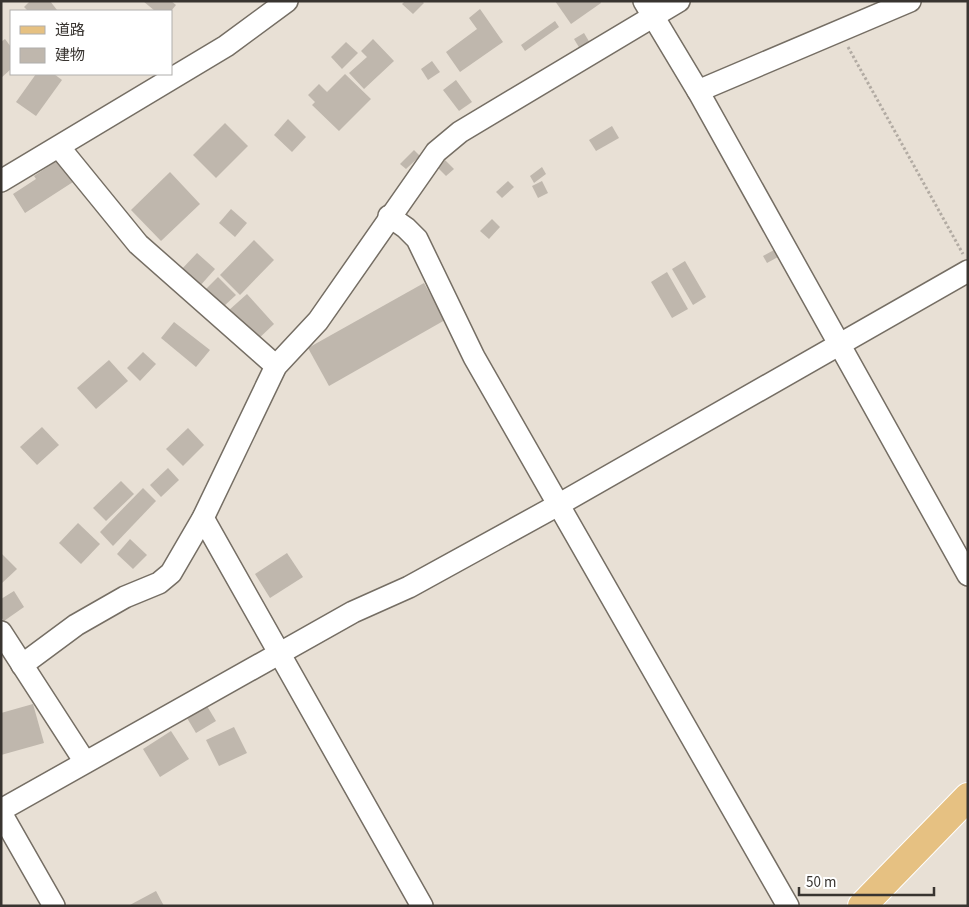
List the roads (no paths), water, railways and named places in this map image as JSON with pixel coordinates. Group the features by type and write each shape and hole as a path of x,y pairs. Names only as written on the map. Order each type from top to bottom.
{"main road":[{"path":"862,906 968,797"}],"street":[{"path":"22,666 76,625 125,597 159,583 171,573 202,518 276,366 318,321 389,216 436,152 460,132 649,8 679,1"},
{"path":"698,91 910,1"},
{"path":"1,181 226,46 284,2"},
{"path":"649,8 698,91 968,575"},
{"path":"59,147 138,244 276,366"},
{"path":"389,216 406,228 417,239 474,357 788,906"},
{"path":"54,906 1,812 85,762 280,652 353,612 409,587 558,505 968,271"},
{"path":"202,518 280,652 422,906"},
{"path":"1,632 85,762"}]}
